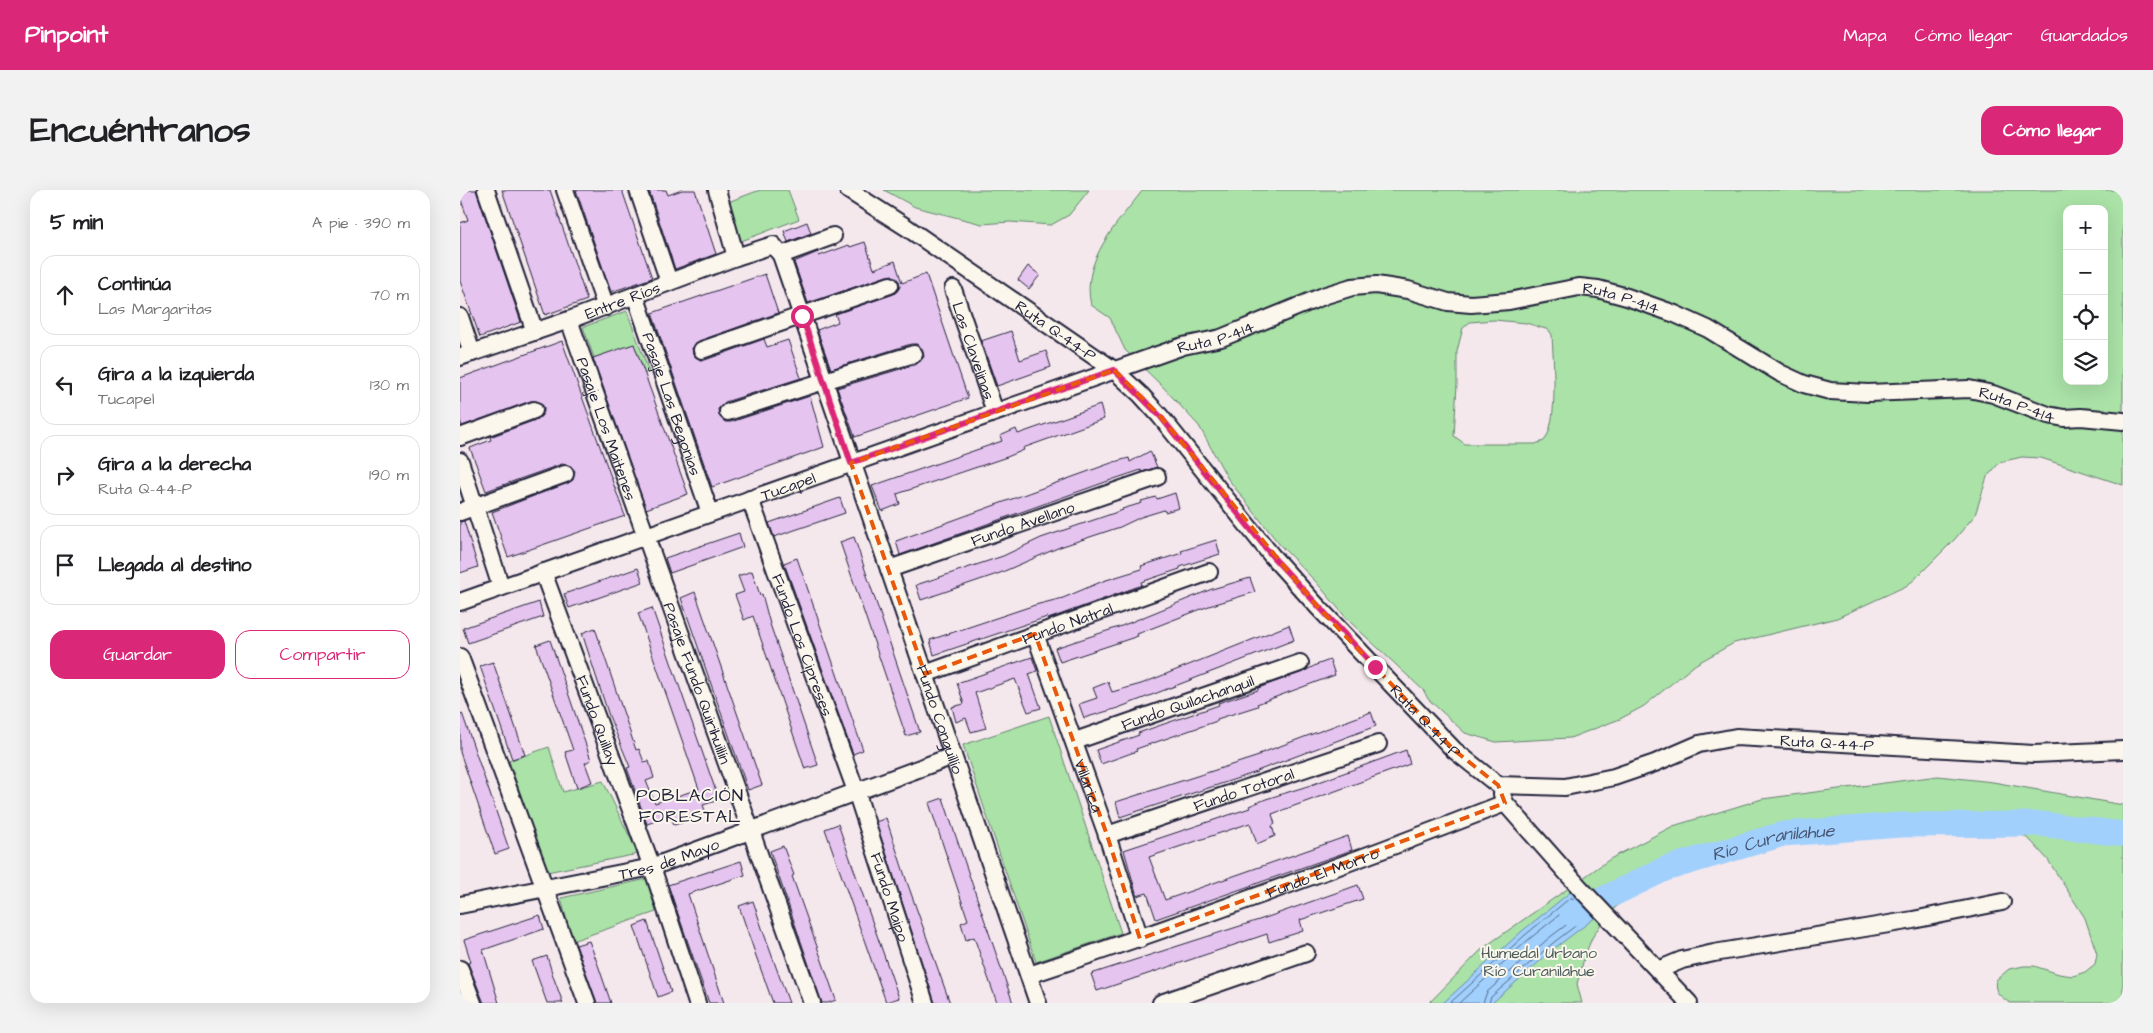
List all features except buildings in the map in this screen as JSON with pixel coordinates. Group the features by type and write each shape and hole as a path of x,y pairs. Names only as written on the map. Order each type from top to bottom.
{"street":[{"path":"486,190 535,332"},
{"path":"565,190 606,307"},
{"path":"638,190 669,282"},
{"path":"717,190 736,257"},
{"name":"Ruta Q-44-P","path":"848,190 906,227 1114,370 1160,416 1249,528 1317,606 1454,750 1498,786 1565,788 1614,777 1655,763 1699,744 1736,737 2034,754 2123,750"},
{"path":"782,255 833,236"},
{"name":"Entre Ríos","path":"466,355 606,307 736,257 773,245 782,255"},
{"name":"Fundo Conguillío","path":"782,255 851,463 889,568 1038,1003"},
{"path":"702,350 890,285"},
{"name":"Ruta P-414","path":"1114,370 1183,346 1221,338 1326,295 1352,287 1376,285 1408,290 1448,302 1471,304 1509,301 1580,287 1598,289 1627,297 1675,314 1708,329 1780,373 1830,391 1868,393 1969,389 1993,394 2056,416 2123,421"},
{"name":"Las Clavelinas","path":"952,289 995,412"},
{"name":"Pasaje Las Begonias","path":"635,295 710,513"},
{"path":"460,317 466,355"},
{"name":"Pasaje Los Maitenes","path":"569,320 644,536"},
{"path":"728,412 914,354"},
{"name":"Tucapel","path":"460,602 1114,370"},
{"path":"460,437 534,410"},
{"path":"460,461 501,587"},
{"path":"460,512 565,474"},
{"name":"Fundo Avellano","path":"889,568 1157,477"},
{"name":"Fundo Los Cipreses","path":"750,499 856,792"},
{"name":"Pasaje Fundo Quirihuillín","path":"644,536 812,1003"},
{"name":"Fundo Quillay","path":"544,572 652,867 697,1003"},
{"name":"Fundo Natral","path":"925,674 1210,572"},
{"name":"Villarica","path":"1035,634 1075,741 1140,939"},
{"path":"460,657 587,1003"},
{"name":"Fundo Quilachanquil","path":"1075,741 1300,663"},
{"name":"Fundo Totoral","path":"1107,835 1378,744"},
{"name":"Tres de Mayo","path":"460,905 652,867 953,756"},
{"path":"1498,786 1505,803 1581,889 1690,1003"},
{"name":"Fundo Maipo","path":"856,792 925,1003"},
{"name":"Fundo El Morro","path":"1140,939 1376,853 1505,803"},
{"path":"1658,970 1682,960 1714,953 1920,919 2002,902"},
{"path":"1029,976 1140,939"},
{"path":"1161,1003 1306,953"},
{"path":"460,969 472,1003"}],"highlighted area":[{"path":"1114,370 1160,416 1317,606 1454,750 1498,785 1505,803 1140,939 1107,835 1035,634 925,674 851,463"}],"green space":[{"path":"760,190 788,190 799,219 731,245 717,206"},
{"path":"884,190 1089,190 1069,215 1051,225 1010,222 982,224 915,207"},
{"path":"1143,190 2123,190 2123,485 2041,458 2022,457 2000,462 1987,477 1975,515 1955,539 1906,586 1837,618 1734,643 1696,664 1644,706 1620,719 1570,738 1496,742 1465,733 1428,699 1424,691 1348,620 1317,583 1280,545 1228,479 1199,426 1125,350 1110,318 1091,305 1089,289 1091,273 1096,258 1113,229","holes":["1494,320 1526,323 1549,330 1552,335 1554,390 1552,420 1549,432 1544,441 1535,444 1465,444 1454,436 1457,351 1463,328 1470,322"]},
{"path":"627,311 649,372 605,388 583,327"},
{"path":"1049,716 1121,933 1036,962 963,745"},
{"path":"549,747 563,792 603,781 638,854 547,872 509,761"},
{"name":"Humedal Urbano Río Curanilahue","path":"1938,776 1993,782 2123,805 2123,1003 2010,1003 1997,991 1996,980 2009,969 2034,966 2059,974 2073,976 2085,972 2095,964 2097,954 2085,918 2048,860 2031,841 2017,831 1991,824 1886,819 1814,830 1697,866 1635,890 1606,916 1592,938 1577,984 1582,1003 1429,1003 1483,948 1610,859 1673,826 1762,799"},
{"path":"647,879 656,912 572,941 561,898"}],"water":[{"path":"1573,890 1596,917 1556,947 1492,1003 1443,1003 1521,932"}],"waterway":[{"name":"Río Curanilahue","path":"1572,914 1665,869 1783,834 1900,825 2040,824 2123,834"}],"district":[{"name":"POBLACIÓN FORESTAL","path":"690,805"}],"route":[{"path":"802,316 851,463 1114,370 1160,416 1272,556 1375,667"}]}
